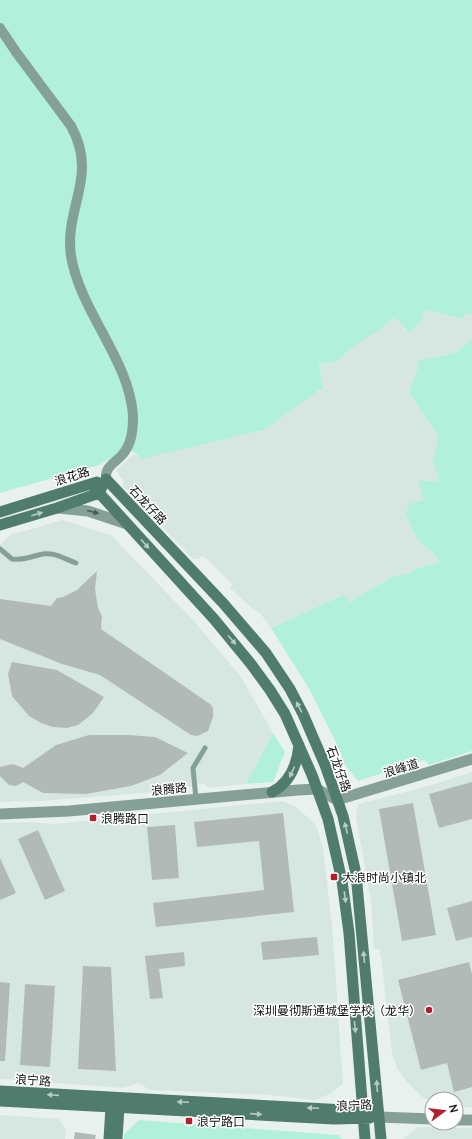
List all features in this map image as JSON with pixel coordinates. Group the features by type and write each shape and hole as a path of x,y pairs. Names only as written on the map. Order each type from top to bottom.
{"main road":[{"name":"浪花路","path":"0,512 106,479"},
{"name":"浪花路","path":"0,525 57,508 99,493 106,479"},
{"name":"石龙仔路","path":"106,479 223,603 266,653 303,714 325,765 351,849 360,901 381,1139"},
{"path":"91,484 214,619 251,664 278,703 299,744 317,789 335,846 342,881 349,933 365,1139"},
{"path":"272,792 278,789 289,778 296,763 299,744"},
{"name":"浪宁路","path":"0,1091 115,1104"},
{"name":"浪宁路","path":"0,1101 115,1104 363,1115 379,1117"},
{"path":"109,1139 115,1104"},
{"path":"115,1104 117,1139"}],"street":[{"path":"0,28 71,126 78,140 82,155 82,173 70,238 73,263 85,298 126,384 132,414 131,440 122,456 107,469 106,479"},
{"path":"57,508 88,511 127,524"},
{"name":"浪峰道","path":"337,800 472,759"},
{"path":"317,789 337,800"},
{"name":"浪腾路","path":"0,814 69,811 317,789"},
{"path":"379,1117 424,1119"}],"lane":[{"path":"0,549 12,559 23,560 44,554 52,554 76,563"},
{"path":"196,799 193,768 205,748"}],"shaded area":[{"path":"424,308 463,319 465,313 472,315 472,339 455,353 417,361 418,367 409,392 438,436 433,462 439,482 424,500 427,548 434,551 439,562 417,568 410,573 393,576 350,602 343,595 271,628 260,613 254,610 230,588 232,584 203,555 198,559 193,559 123,486 123,480 116,470 134,454 139,455 140,459 323,390 319,363 351,348 362,339 383,327 395,316 407,332"},
{"path":"62,520 111,535 193,620 241,677 273,733 246,784 208,788 204,784 192,785 190,787 169,791 42,801 0,802 0,545 11,535"},
{"path":"472,772 472,1107 464,1107 464,1091 424,1091 424,1098 422,1097 406,1081 397,1068 392,1054 381,957 379,949 374,949 371,902 356,817 358,804 425,787"},
{"path":"282,801 295,806 316,825 323,849 332,924 343,1084 330,1094 315,1100 269,1095 150,1090 138,1083 123,1088 0,1079 0,823 34,822 54,824"},
{"path":"0,1115 59,1119 66,1130 65,1139 0,1139"},
{"path":"418,1127 424,1127 424,1131 464,1131 464,1128 472,1128 472,1139 402,1139"}],"green space":[{"path":"0,0 472,0 472,315 465,313 464,319 424,309 421,322 409,333 395,317 383,327 351,348 336,362 319,363 323,390 318,391 264,430 140,459 139,455 124,447 114,457 99,465 0,493"},
{"path":"472,339 472,751 429,765 424,760 358,781 345,765 340,751 308,687 271,628 343,595 350,602 393,576 410,573 417,568 439,562 436,555 420,542 406,513 409,504 424,500 418,481 439,481 433,462 438,436 409,392 418,367 417,361 455,353"},
{"path":"273,733 285,752 273,782 246,784"},
{"path":"139,1120 338,1135 342,1139 124,1139 124,1134"}],"building":[{"path":"97,571 95,589 98,608 102,616 101,629 210,704 213,708 213,717 208,731 197,736 191,735 100,675 62,664 0,639 0,599 51,606 57,598 63,597 77,590"},
{"path":"12,662 57,670 104,697 93,713 78,725 67,728 53,727 41,723 29,716 12,696 8,674"},
{"path":"89,735 155,737 188,753 160,775 131,786 86,794 43,793 23,782 16,786 9,785 0,776 0,767 13,764 23,768 56,745"},
{"path":"472,782 472,819 439,828 429,794"},
{"path":"413,803 436,935 402,941 379,809"},
{"path":"283,813 294,912 156,927 153,903 264,890 259,841 197,847 194,822"},
{"path":"175,825 179,878 152,880 147,827"},
{"path":"38,830 65,891 45,900 18,839"},
{"path":"0,858 16,893 0,900"},
{"path":"472,901 472,937 456,941 447,908"},
{"path":"317,937 319,955 263,960 261,942"},
{"path":"184,952 185,966 159,969 163,998 150,999 145,956"},
{"path":"469,962 472,974 472,1087 454,1091 447,1063 421,1070 398,980"},
{"path":"83,966 111,967 116,1071 78,1069"},
{"path":"0,982 10,983 5,1061 0,1061"},
{"path":"25,984 55,986 50,1067 20,1065"},
{"path":"75,1132 96,1135 95,1139 74,1139"}],"place":[{"name":"浪腾路口","path":"93,818"},
{"name":"大浪时尚小镇北","path":"334,877"},
{"name":"深圳曼彻斯通城堡学校（龙华）","path":"429,1010"},
{"name":"浪宁路口","path":"189,1121"}]}
